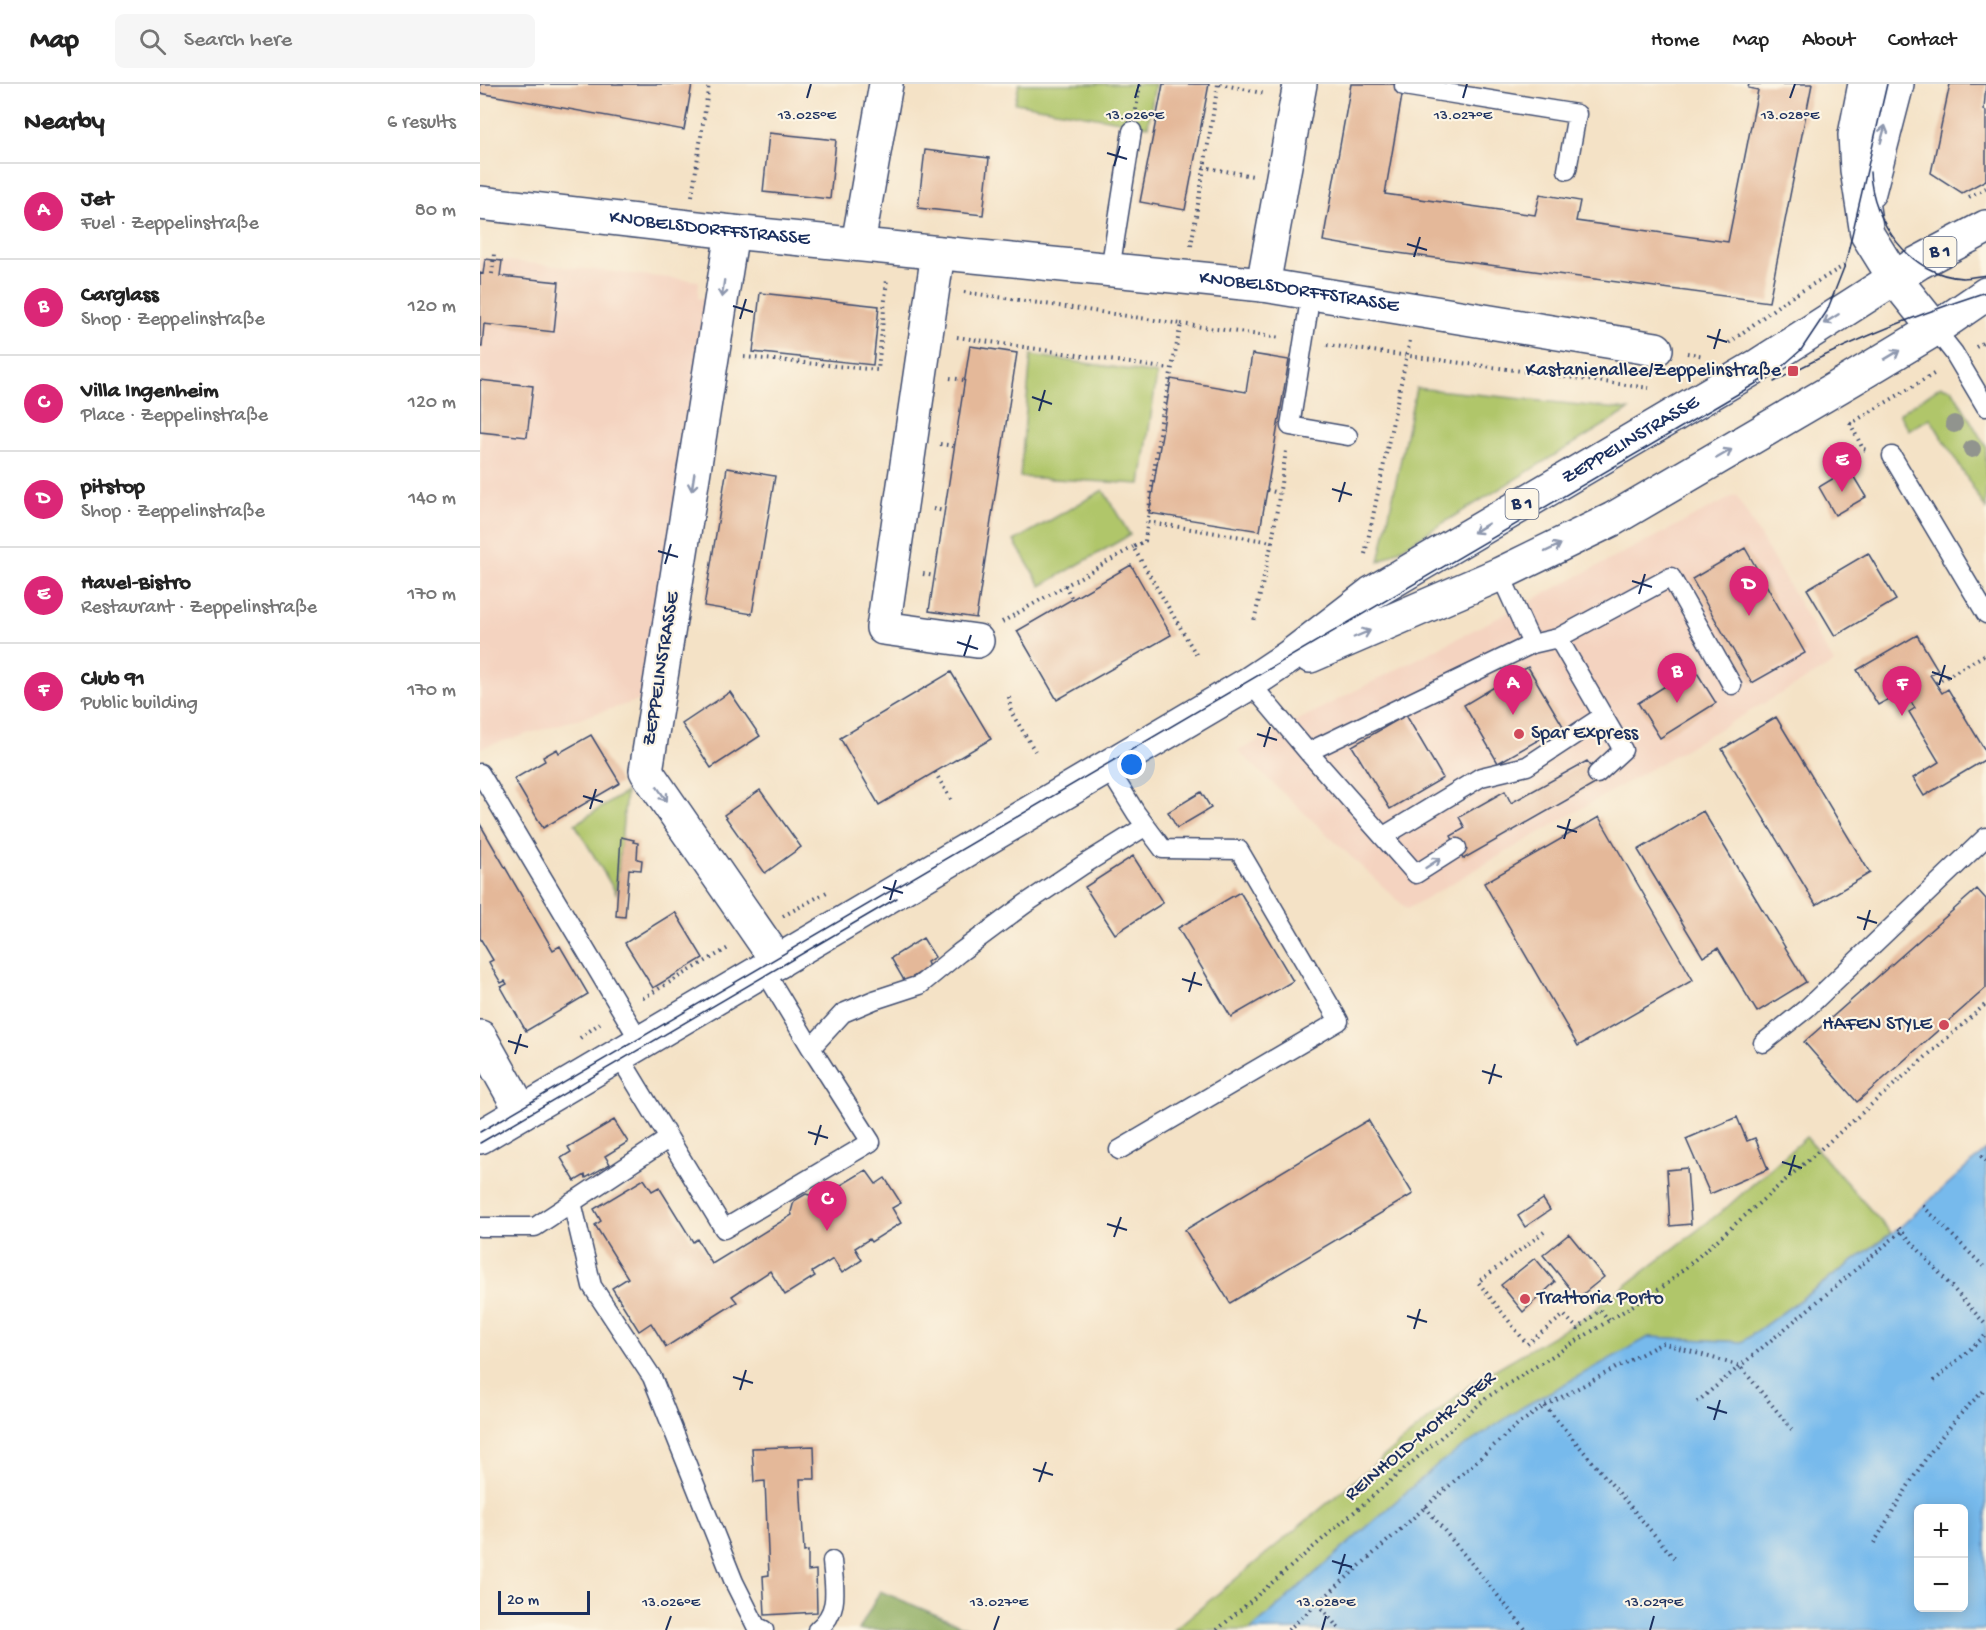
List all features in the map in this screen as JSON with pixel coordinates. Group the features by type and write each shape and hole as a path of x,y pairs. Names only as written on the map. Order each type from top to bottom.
{"street":[{"path":"858,244 886,84"},
{"path":"1865,84 1856,135 1857,170 1867,234 1895,279 1935,329"},
{"path":"1864,211 1897,84"},
{"path":"1263,285 1299,92"},
{"name":"KNOBELSDORFFSTRASSE","path":"480,203 732,232 1263,285 1656,349"},
{"name":"ZEPPELINSTRASSE","path":"480,1137 1250,683 1289,657 1372,593 1759,365 1918,263 1986,227"},
{"name":"ZEPPELINSTRASSE","path":"732,232 646,771 757,931 771,966"},
{"path":"939,252 883,628 986,634"},
{"name":"ZEPPELINSTRASSE","path":"1250,683 1500,574 1613,519 1935,329 1986,294"},
{"path":"480,1037 522,1113"}],"lane":[{"path":"1404,86 1576,114 1567,170"},
{"path":"1110,270 1132,131"},
{"path":"1311,293 1290,426 1348,436"},
{"path":"1935,329 1958,360 1986,406"},
{"path":"1892,456 1986,614"},
{"path":"1500,574 1532,644"},
{"path":"1308,752 1532,644 1558,639 1671,576 1732,685"},
{"path":"1558,639 1623,750 1597,774"},
{"path":"1250,683 1416,874 1457,848"},
{"path":"1384,836 1481,777 1527,766 1603,716"},
{"path":"1108,768 1163,849 1239,850 1339,1021 1119,1150"},
{"path":"480,773 621,1011 630,1049 668,1139 724,1229 871,1142 811,1048 771,966"},
{"path":"811,1048 843,1013 920,985 959,952 1025,904 1146,826"},
{"path":"1763,1042 1807,1008 1986,837"},
{"path":"480,1227 535,1227 668,1139"},
{"path":"572,1202 592,1286 652,1377 734,1582 756,1626 764,1630"},
{"path":"817,1630 827,1622 835,1601 832,1561"}],"path":[{"path":"687,226 709,84"},
{"path":"1186,278 1203,167 1219,84 1299,92"},
{"path":"1203,167 1282,181"},
{"path":"713,354 844,364 878,370 891,248"},
{"path":"1723,348 1782,302 1874,248"},
{"path":"492,274 494,254"},
{"path":"934,289 1407,357 1649,388"},
{"path":"986,634 1065,585 1145,541 1170,369 1180,324"},
{"path":"952,336 1170,369"},
{"path":"1850,424 1986,341"},
{"path":"783,361 784,355"},
{"path":"1365,554 1407,357"},
{"path":"946,377 964,380"},
{"path":"1832,391 1863,449 1892,456"},
{"path":"1254,621 1272,542 1290,426"},
{"path":"1267,490 1279,493"},
{"path":"1148,522 1272,542"},
{"path":"1133,547 1197,656"},
{"path":"1065,585 1072,599"},
{"path":"1936,683 1986,654"},
{"path":"1010,697 1011,712 1035,751"},
{"path":"935,772 951,800"},
{"path":"595,1026 811,900"},
{"name":"REINHOLD-MOHR-UFER","path":"1217,1630 1489,1396 1667,1284 1986,1004"},
{"path":"1981,1156 1986,1161"},
{"path":"1923,1206 1986,1269"},
{"path":"1697,1402 1900,1230 1986,1325"},
{"path":"1544,1232 1478,1282 1527,1344 1564,1315 1578,1329 1600,1310 1609,1320"},
{"path":"1934,1381 1986,1335"},
{"path":"1288,1630 1518,1424 1545,1406 1662,1343 1740,1366 1794,1432"},
{"path":"1874,1543 1915,1474 1964,1408 1986,1389"},
{"path":"1545,1406 1675,1559"},
{"path":"1425,1507 1526,1630"},
{"path":"1318,1604 1340,1630"}],"shaded area":[{"path":"480,258 699,281 698,298 709,300 644,699 480,748"},
{"path":"1736,495 1834,663 1407,909 1238,751"}],"green space":[{"path":"1019,84 1155,84 1148,126 1015,103"},
{"path":"1031,355 1157,374 1141,484 1020,477"},
{"path":"1941,386 1952,389 1986,447 1986,509 1930,418 1909,430 1899,414"},
{"path":"1416,388 1629,410 1379,562"},
{"path":"1103,490 1130,535 1041,586 1014,541"},
{"path":"626,792 616,893 575,824"},
{"path":"1806,1137 1891,1233 1742,1342 1649,1337 1438,1464 1251,1630 1174,1630 1475,1381 1584,1318 1726,1208"},
{"path":"880,1591 972,1630 859,1630"}],"water":[{"path":"1986,1150 1986,1630 1251,1630 1438,1464 1523,1407 1649,1337 1742,1342 1899,1228"}],"building":[{"path":"480,84 692,84 684,130 480,93"},
{"path":"1163,84 1209,84 1185,210 1140,202"},
{"path":"1351,84 1404,84 1385,194 1535,215 1540,194 1580,201 1576,221 1728,242 1758,90 1748,88 1749,84 1812,84 1769,302 1375,250 1323,241"},
{"path":"1950,84 1986,84 1984,110 1986,111 1986,180 1962,193 1931,173"},
{"path":"769,133 836,140 830,199 763,192"},
{"path":"925,150 989,158 983,215 918,208"},
{"path":"485,259 502,261 500,276 559,282 554,332 484,324 482,347 480,347 480,273 483,274"},
{"path":"760,293 879,306 873,365 753,352"},
{"path":"970,346 1017,353 976,618 929,611"},
{"path":"1252,354 1289,360 1260,531 1149,513 1171,379 1246,392"},
{"path":"480,380 533,386 527,437 480,432"},
{"path":"727,468 775,476 752,614 704,606"},
{"path":"1849,469 1866,497 1835,515 1819,487"},
{"path":"1745,548 1805,653 1752,683 1692,579"},
{"path":"1868,553 1896,600 1835,636 1807,589"},
{"path":"1131,565 1171,635 1057,700 1017,631"},
{"path":"1917,635 1938,670 1930,675 1942,693 1948,689 1986,752 1986,759 1924,796 1913,778 1939,762 1909,712 1915,708 1904,691 1878,705 1857,670"},
{"path":"1528,667 1563,726 1498,763 1464,705"},
{"path":"1694,668 1716,703 1660,738 1638,703"},
{"path":"951,672 991,739 879,805 840,738"},
{"path":"730,692 760,736 711,768 682,724"},
{"path":"1406,715 1443,778 1390,809 1352,746"},
{"path":"1776,717 1870,873 1816,905 1722,749"},
{"path":"591,735 620,783 543,828 514,779 545,761 543,757 557,749 559,753"},
{"path":"1587,761 1602,780 1463,859 1451,836 1465,828 1459,817 1505,791 1511,803"},
{"path":"760,790 801,847 765,873 724,815"},
{"path":"1201,792 1211,808 1177,828 1168,812"},
{"path":"1703,811 1806,982 1757,1012 1718,948 1703,957 1638,850"},
{"path":"1599,817 1693,980 1578,1046 1484,883"},
{"path":"480,824 553,950 560,946 588,994 526,1031 501,987 507,984 505,981 501,983 495,973 489,962 493,960 480,938"},
{"path":"621,837 638,843 637,859 642,860 641,870 629,869 625,917 616,916"},
{"path":"1133,856 1163,903 1115,934 1085,887"},
{"path":"1977,889 1986,899 1986,988 1857,1102 1804,1042"},
{"path":"1240,892 1293,981 1231,1017 1178,928"},
{"path":"675,912 703,958 653,988 625,943"},
{"path":"923,938 935,957 927,962 929,967 905,982 891,958"},
{"path":"1737,1117 1747,1141 1755,1138 1768,1169 1710,1194 1686,1139"},
{"path":"614,1120 628,1142 605,1156 610,1164 586,1178 585,1175 575,1181 561,1158 571,1152 568,1147"},
{"path":"1368,1120 1413,1194 1230,1303 1185,1230"},
{"path":"1687,1168 1691,1224 1670,1226 1667,1170"},
{"path":"866,1170 876,1184 885,1178 901,1203 892,1208 901,1223 871,1242 869,1239 855,1248 862,1260 842,1273 833,1259 812,1272 815,1276 785,1295 770,1271 732,1296 737,1302 666,1347 651,1323 639,1331 612,1288 628,1278 595,1225 601,1221 594,1209 644,1179 652,1191 659,1187 693,1242 697,1239 712,1264 792,1215 794,1201 806,1194 818,1199"},
{"path":"1543,1199 1550,1210 1525,1227 1518,1216"},
{"path":"1569,1234 1604,1277 1578,1298 1543,1255"},
{"name":"Trattoria Porto","path":"1535,1258 1555,1282 1523,1312 1501,1285"},
{"path":"814,1446 815,1479 800,1479 804,1552 808,1551 808,1571 816,1570 817,1612 765,1615 763,1576 769,1575 765,1481 754,1482 752,1448"}],"tram line":[{"path":"480,1132 1777,371 1801,350 1827,311 1845,265 1887,84"},
{"path":"1870,172 1872,191 1886,227 1911,257 1944,275 1963,278 1986,275"},
{"path":"1774,382 1825,355 1878,332 1986,292"},
{"path":"480,1143 897,898"}],"place":[{"name":"Kastanienallee/Zeppelinstraße","path":"1793,371"},
{"name":"Havel-Bistro","path":"1842,492"},
{"name":"pitstop","path":"1749,616"},
{"name":"Carglass","path":"1677,703"},
{"name":"Jet","path":"1513,715"},
{"name":"Club 91","path":"1902,716"},
{"name":"Spar Express","path":"1519,734"},
{"name":"HAFEN STYLE","path":"1944,1025"},
{"name":"Villa Ingenheim","path":"827,1231"},
{"name":"Trattoria Porto","path":"1525,1299"}]}
